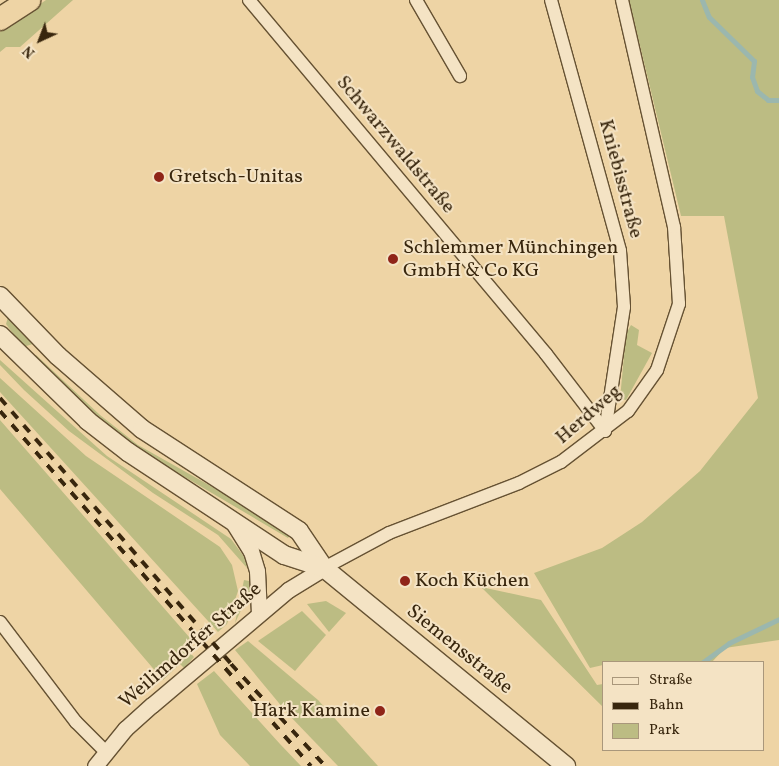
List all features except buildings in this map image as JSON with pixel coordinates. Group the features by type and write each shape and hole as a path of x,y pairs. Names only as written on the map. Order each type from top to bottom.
{"highway":[{"path":"0,19 29,0"}],"main road":[{"path":"0,296 58,356 166,446 299,531 324,568"},
{"path":"0,336 23,360 115,442 284,555 324,568"},
{"path":"23,360 29,352 36,351 58,356"},
{"name":"Siemensstraße","path":"324,568 566,766"}],"street":[{"name":"Schwarzwaldstraße","path":"249,0 546,354 605,431"},
{"path":"416,0 460,76"},
{"name":"Kniebisstraße","path":"551,0 620,251 624,307 605,431"},
{"name":"Herdweg","path":"324,568 389,533 510,486 562,462 605,431 628,411 657,370 679,304 674,227 622,0"},
{"path":"232,520 251,551 257,571 259,613"},
{"name":"Weilimdorfer Straße","path":"95,766 105,751 125,729 259,613 288,590 324,568"},
{"path":"0,622 76,722 105,751"}],"green space":[{"path":"46,0 73,0 20,47 6,47 0,52 0,32"},
{"path":"629,0 779,0 779,640 725,648 713,661 602,661 602,665 590,668 534,573 602,548 642,522 700,471 758,398 724,216 681,216"},
{"path":"8,317 36,343 23,347 6,324"},
{"path":"631,325 639,330 637,345 652,353 626,400 620,399 626,334"},
{"path":"36,355 100,415 138,445 232,498 290,535 288,538 134,447 71,396 34,357"},
{"path":"0,360 107,456 231,539 245,558 247,568 218,535 153,493 69,431 24,390 0,365"},
{"path":"0,378 86,456 220,547 232,565 238,591 227,624 218,632 0,392"},
{"path":"0,420 190,638 183,645 194,657 184,668 180,664 163,680 0,489"},
{"path":"244,580 249,581 250,591 235,623"},
{"path":"481,587 541,600 597,685 602,684 602,706"},
{"path":"326,601 346,613 329,632 307,604"},
{"path":"302,611 326,635 295,671 258,641"},
{"path":"248,641 318,700 378,766 338,766 288,714 235,650"},
{"path":"214,671 301,766 250,766 220,735 197,684"}],"waterway":[{"path":"702,0 709,17 754,61 752,77 757,91 768,100 779,100"},
{"path":"704,661 729,643 779,619"}],"railway":[{"path":"0,398 231,664 325,766"},
{"path":"0,411 311,766"}],"place":[{"name":"Gretsch-Unitas","path":"159,177"},
{"name":"Schlemmer Münchingen GmbH & Co KG","path":"393,259"},
{"name":"Koch Küchen","path":"405,581"},
{"name":"Hark Kamine","path":"380,711"}]}
